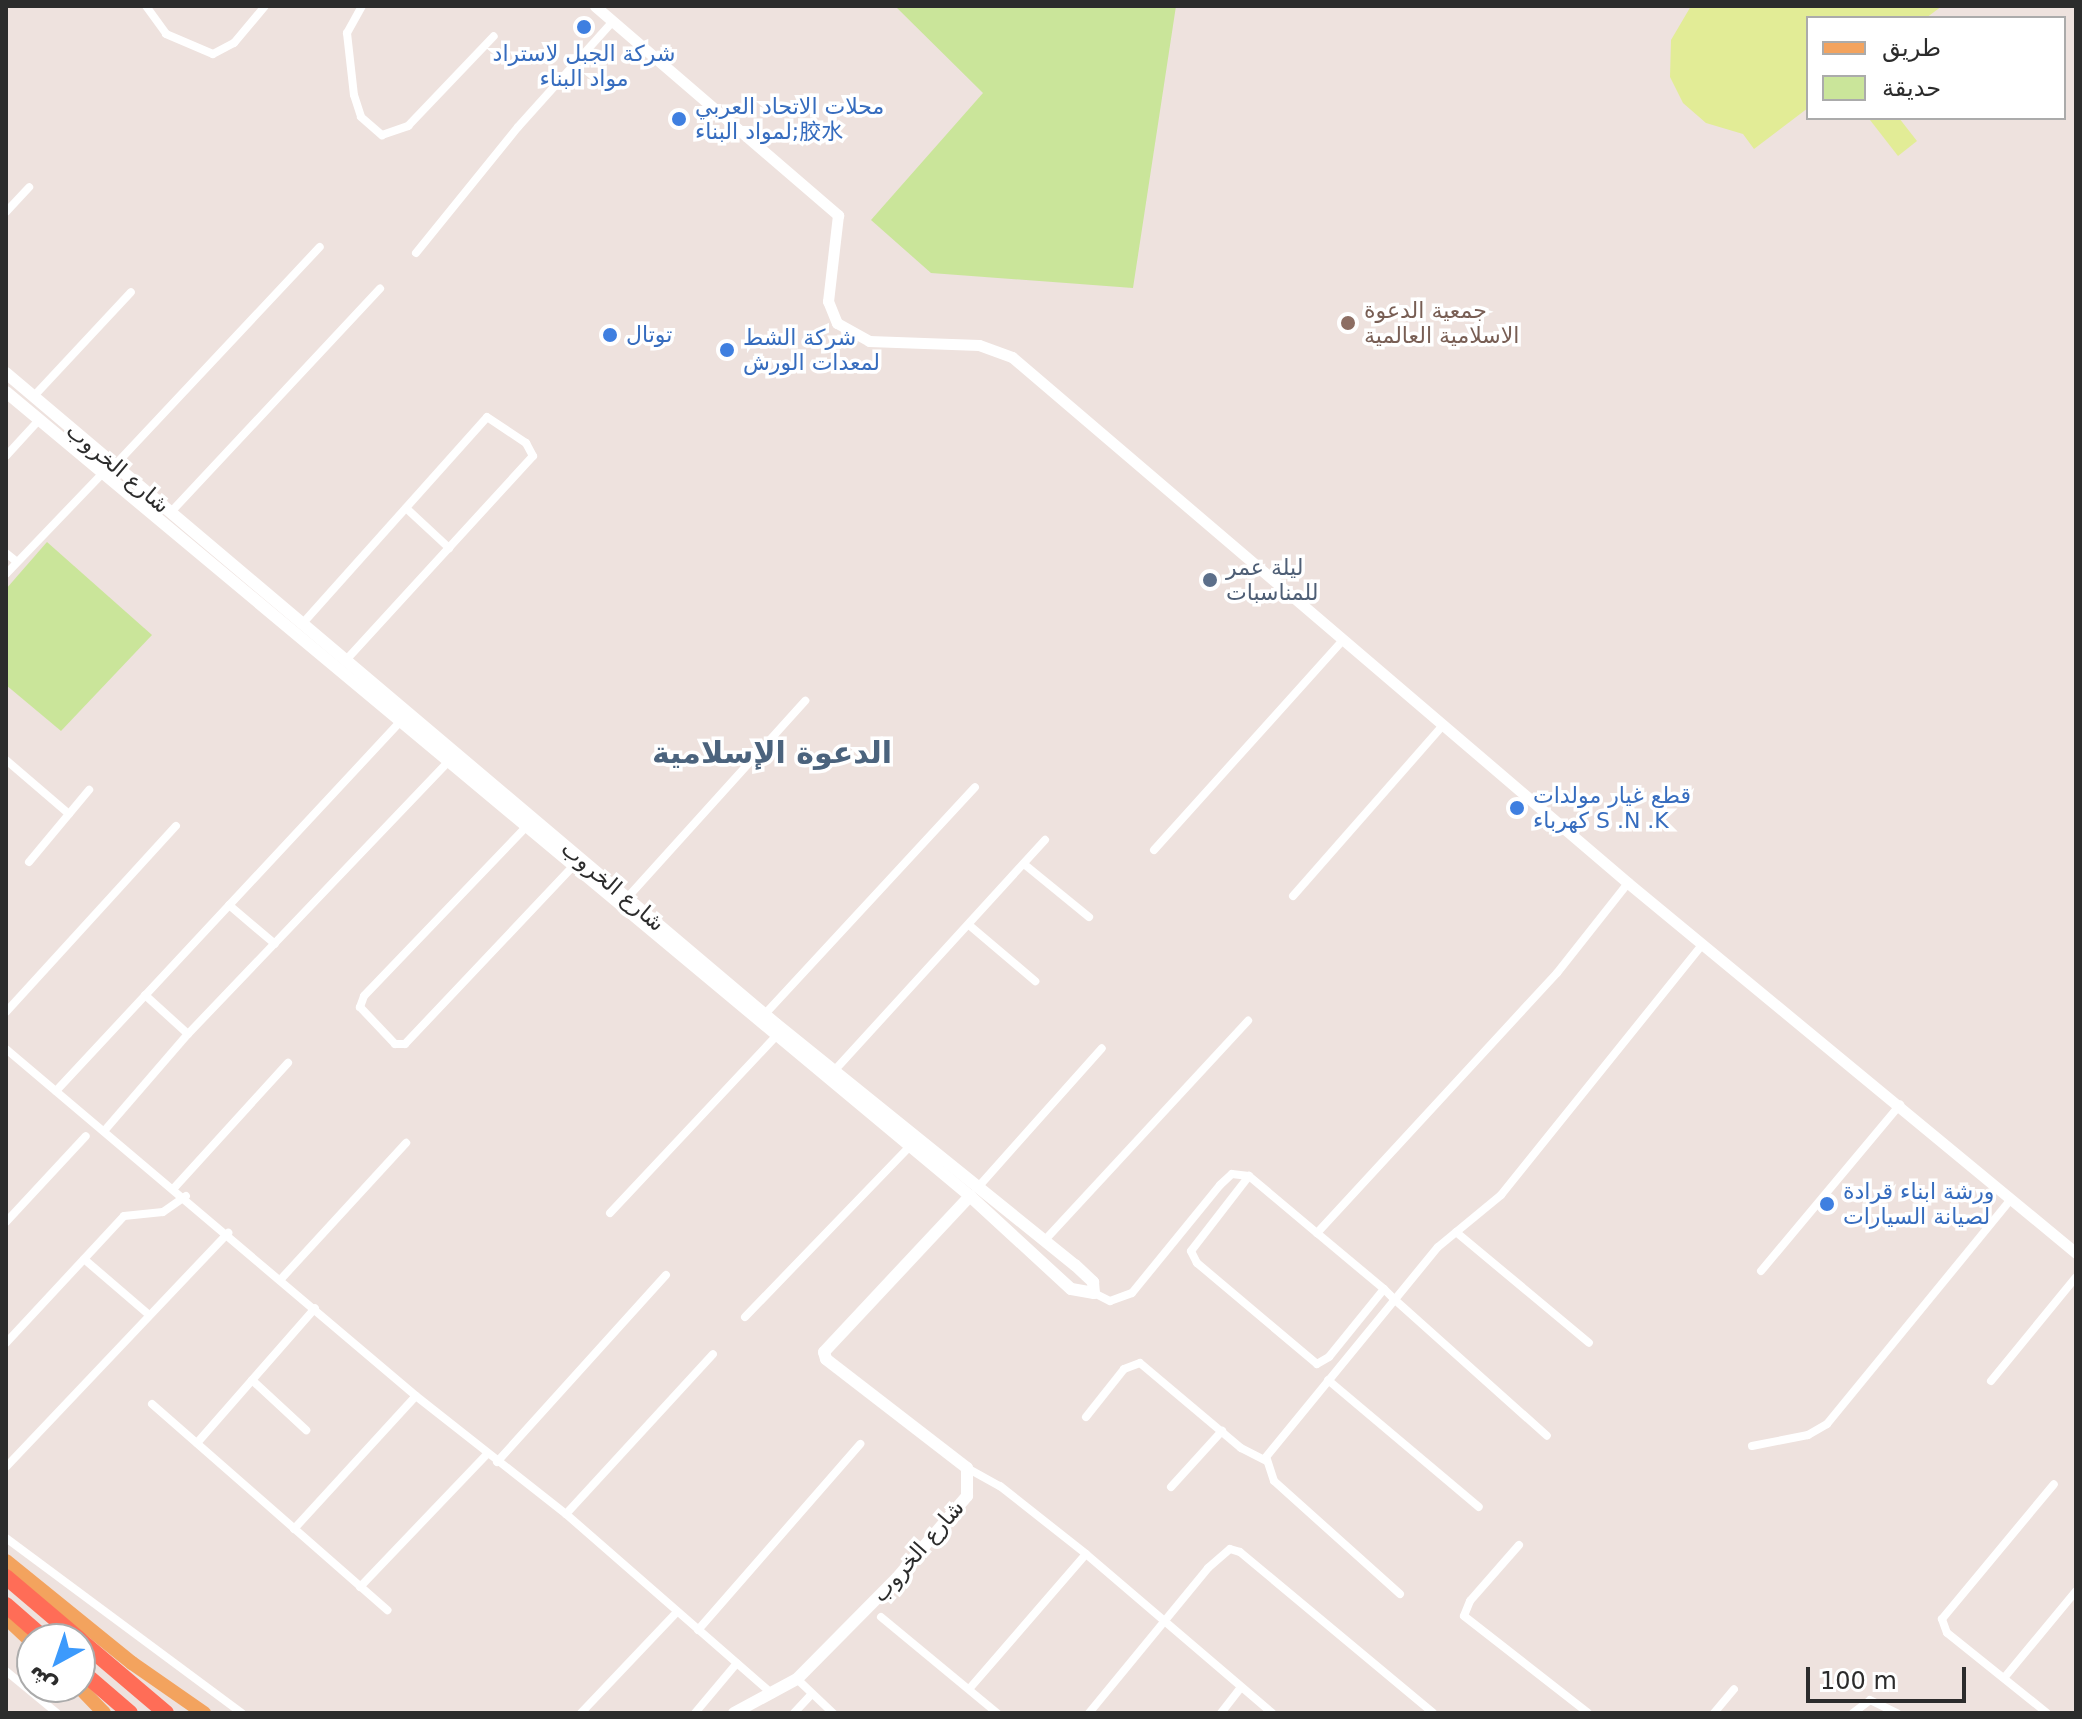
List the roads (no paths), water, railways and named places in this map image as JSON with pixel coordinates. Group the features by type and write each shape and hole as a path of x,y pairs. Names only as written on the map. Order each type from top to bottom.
{"highway":[{"path":"6,1577 59,1623"},
{"path":"6,1605 27,1623"},
{"path":"96,1654 166,1713"},
{"path":"96,1684 130,1713"}],"main road":[{"name":"شارع الخروب","path":"6,373 346,660 577,863 775,1037 970,1196 1071,1289 1094,1293 1088,1276 980,1185 834,1071 627,898 577,863 526,827 6,392"},
{"name":"شارع الخروب","path":"734,1713 797,1679 941,1529 967,1496 967,1468 826,1359 824,1352 970,1196"},
{"path":"6,1561 121,1655 204,1713"},
{"name":"شارع الخروب","path":"757,1713 768,1696"}],"street":[{"path":"146,6 166,34 213,54 234,43 265,6"},
{"path":"362,6 347,33 354,95 361,117 382,135 408,126 494,36"},
{"path":"595,6 837,213 828,301 837,323 869,341 997,348 1628,883 2076,1253"},
{"path":"416,253 518,127 613,21"},
{"path":"6,212 29,187"},
{"path":"115,465 320,247"},
{"path":"171,512 380,289"},
{"path":"34,396 131,292"},
{"path":"303,623 487,417 533,449 533,456 346,660"},
{"path":"6,456 39,420"},
{"path":"6,574 103,473"},
{"path":"406,508 449,548"},
{"path":"6,553 17,562"},
{"path":"1154,850 1342,641"},
{"path":"627,898 805,701"},
{"path":"56,1091 400,722"},
{"path":"1293,896 1443,725"},
{"path":"6,760 69,814"},
{"path":"105,1130 188,1034 448,762"},
{"path":"765,1014 975,787"},
{"path":"29,862 89,790"},
{"path":"6,1012 176,826"},
{"path":"526,827 364,996 360,1007 395,1044 405,1044 577,863"},
{"path":"834,1071 1045,840"},
{"path":"1024,864 1089,917"},
{"path":"1317,1233 1546,985 1628,883"},
{"path":"229,905 275,944"},
{"path":"969,925 1035,981"},
{"path":"1266,1461 1394,1299 1456,1232 1501,1195 1703,944"},
{"path":"145,995 188,1034"},
{"path":"1045,1240 1248,1021"},
{"path":"610,1213 775,1037"},
{"path":"980,1185 1102,1048"},
{"path":"6,1049 186,1196 416,1396 566,1514 737,1663 768,1696"},
{"path":"175,1187 288,1063"},
{"path":"1761,1271 1900,1105"},
{"path":"6,1222 86,1136"},
{"path":"281,1279 406,1143"},
{"path":"745,1317 909,1147"},
{"path":"1094,1293 1110,1301 1132,1293 1220,1185 1232,1174 1249,1176 1384,1289 1547,1436"},
{"path":"1249,1176 1197,1241 1191,1256 1308,1362 1329,1357 1384,1289"},
{"path":"6,1343 128,1213 163,1212 186,1196"},
{"path":"1752,1446 1808,1435 1827,1424 2011,1199"},
{"path":"1456,1232 1589,1343"},
{"path":"6,1467 228,1233"},
{"path":"84,1259 149,1315"},
{"path":"497,1462 666,1275"},
{"path":"1991,1381 2076,1277"},
{"path":"197,1443 315,1308"},
{"path":"566,1514 713,1354"},
{"path":"1086,1417 1124,1369 1140,1363 1222,1431 1266,1461 1274,1481 1400,1594"},
{"path":"252,1380 306,1430"},
{"path":"1328,1380 1479,1507"},
{"path":"294,1529 416,1396"},
{"path":"152,1404 387,1610"},
{"path":"1171,1487 1222,1431"},
{"path":"698,1630 860,1444"},
{"path":"360,1587 487,1454"},
{"path":"967,1468 1000,1486 1086,1554 1240,1689 1272,1713"},
{"path":"2047,1713 1947,1633 1942,1619 2054,1484"},
{"path":"6,1538 242,1713"},
{"path":"1519,1545 1470,1601 1464,1616 1588,1713"},
{"path":"1089,1713 1221,1552 1235,1549 1433,1713"},
{"path":"970,1688 1086,1554"},
{"path":"2004,1678 2076,1591"},
{"path":"581,1713 677,1612"},
{"path":"881,1617 997,1713"},
{"path":"695,1713 737,1663"},
{"path":"6,1671 57,1713"},
{"path":"797,1679 833,1713"},
{"path":"1221,1713 1240,1689"},
{"path":"1730,1713 1717,1709 1734,1689"},
{"path":"794,1713 812,1694"},
{"path":"1853,1713 1870,1700 1897,1713"}],"place":[{"name":"شركة الجبل لاستراد مواد البناء","path":"584,27"},
{"name":"محلات الاتحاد العربي لمواد البناء;胶水","path":"679,119"},
{"name":"جمعية الدعوة الاسلامية العالمية","path":"1348,323"},
{"name":"توتال","path":"610,335"},
{"name":"شركة الشط لمعدات الورش","path":"727,350"},
{"name":"ليلة عمر للمناسبات","path":"1210,580"},
{"name":"قطع غيار مولدات كهرباء S .N .K","path":"1517,808"},
{"name":"ورشة ابناء قرادة لصيانة السيارات","path":"1827,1204"}],"district":[{"name":"الدعوة الإسلامية","path":"772,753"}]}
